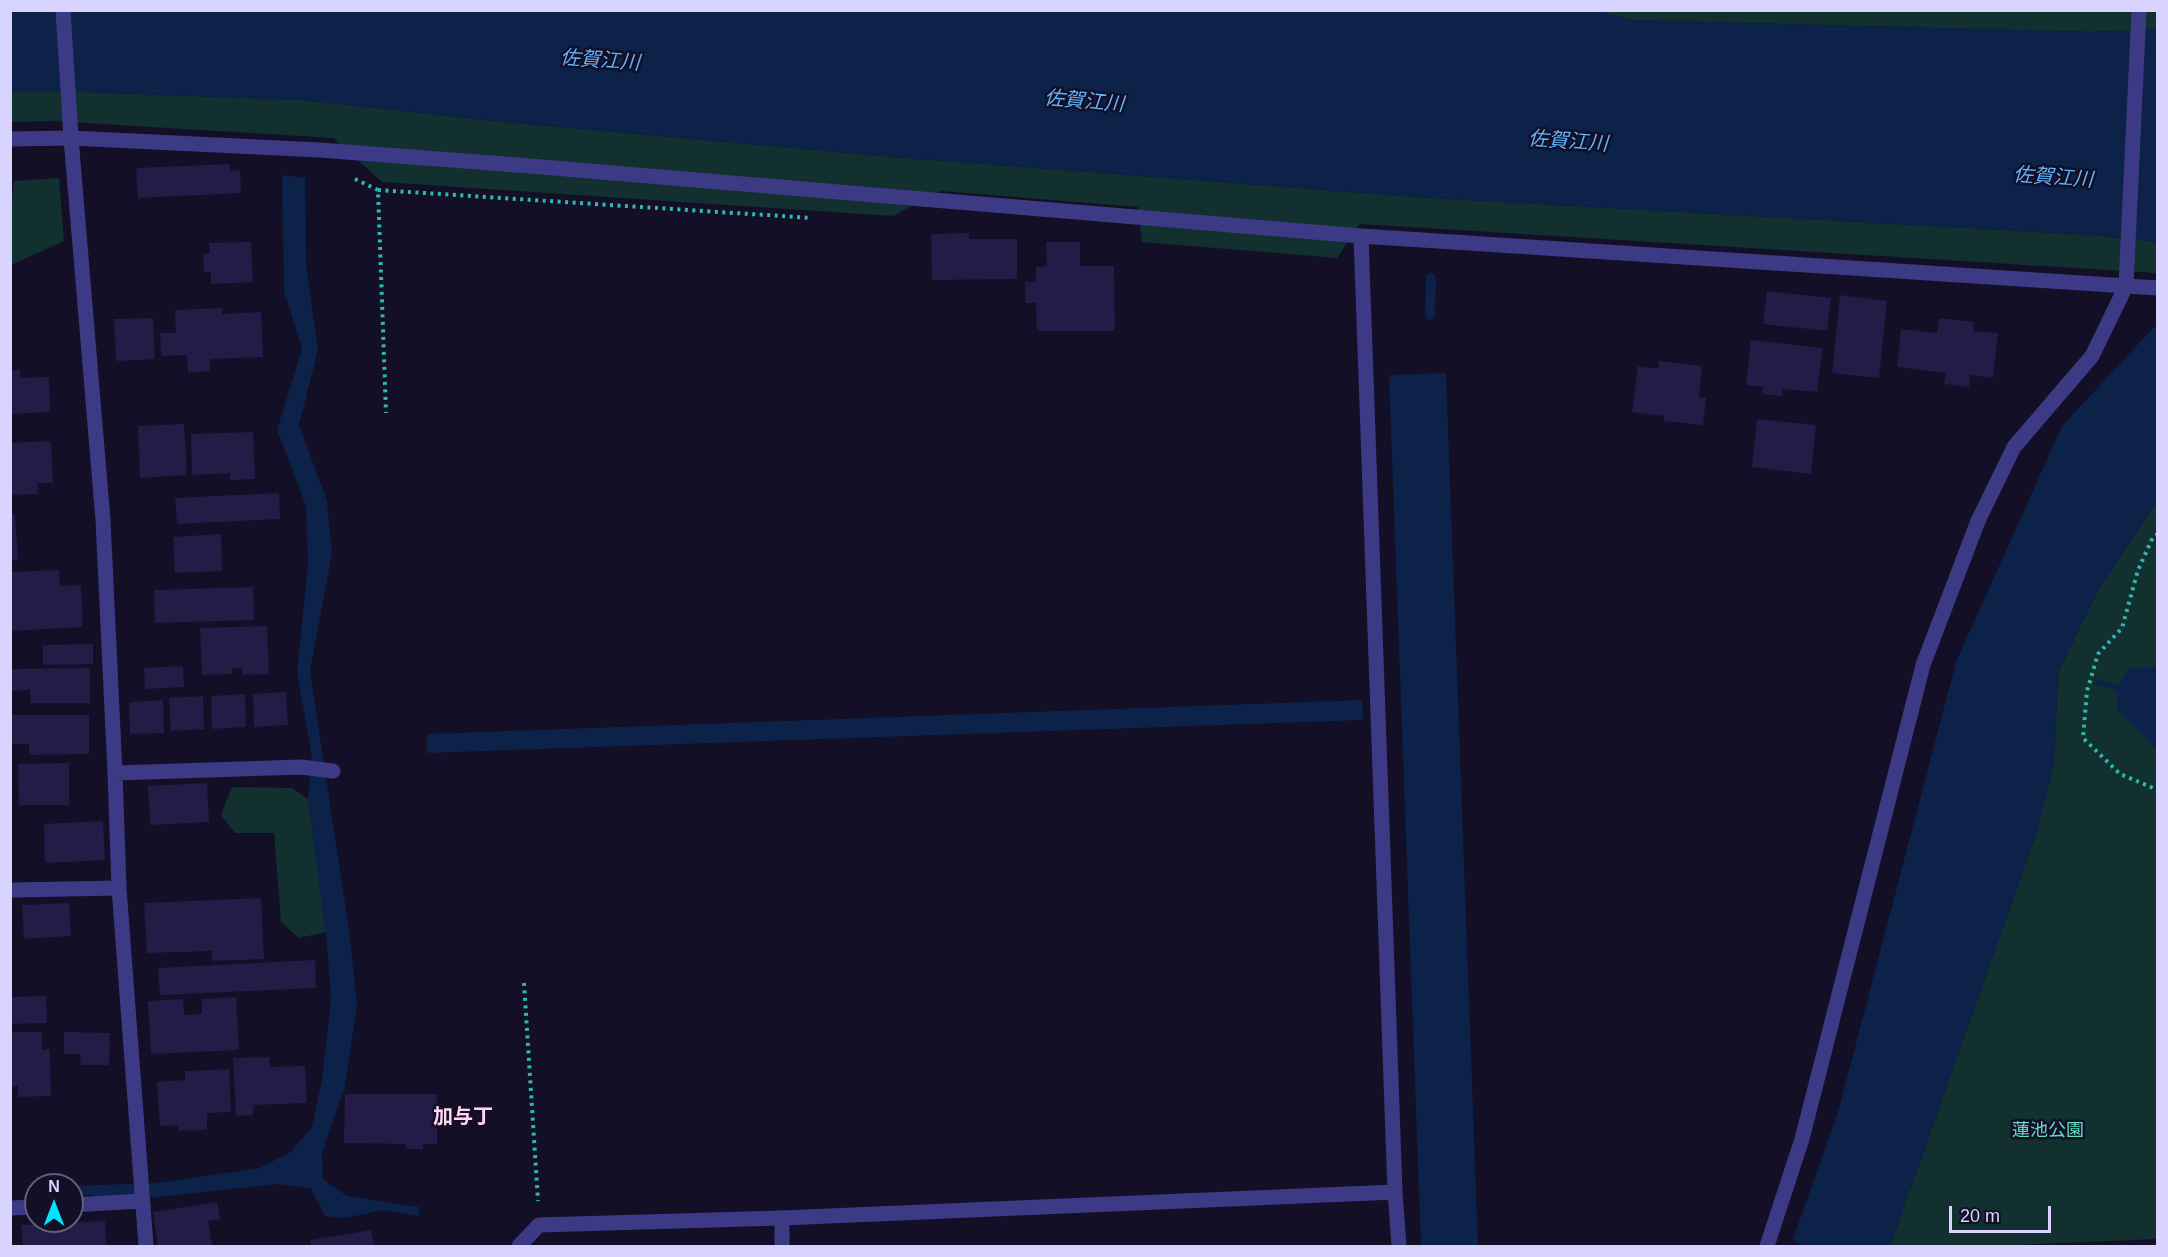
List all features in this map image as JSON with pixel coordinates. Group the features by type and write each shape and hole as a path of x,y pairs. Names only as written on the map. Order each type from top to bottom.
{"street":[{"path":"63,10 70,131 103,520 118,888 146,1246"},
{"path":"1767,1246 1802,1139 1923,665 1978,521 2014,447 2092,356 2126,286 2139,10"},
{"path":"10,139 70,131 542,166 1361,236 2157,288"},
{"path":"1361,236 1395,1192 1399,1246"},
{"path":"115,773 301,767 333,771"},
{"path":"14,890 118,888"},
{"path":"519,1246 539,1225 782,1218 1395,1192"},
{"path":"84,1204 141,1201"},
{"path":"782,1218 782,1246"}],"path":[{"path":"320,150 340,172 378,190 823,218"},
{"path":"378,190 386,413"},
{"path":"2157,534 2153,537 2138,570 2122,628 2098,654 2087,691 2083,738 2120,774 2157,790"},
{"path":"524,984 539,1225"}],"green space":[{"path":"2157,10 2158,29 2093,32 1630,20 1598,11"},
{"path":"10,92 83,92 302,100 504,122 906,158 1431,198 2093,235 2157,242 2157,273 1360,224 1337,258 1142,242 1138,207 941,191 893,216 382,182 333,138 52,121 11,122"},
{"path":"59,178 64,241 11,265 11,205 14,181"},
{"name":"蓮池公園","path":"2157,501 2157,1239 1989,1246 1890,1246 2036,834 2054,764 2058,673 2096,594"},
{"path":"232,787 292,788 308,799 326,932 299,938 281,922 274,833 235,833 221,815"}],"water":[{"name":"佐賀江川","path":"1598,10 1630,20 2093,32 2157,29 2157,242 2093,235 1431,198 906,158 504,122 302,100 83,92 11,92 10,11"},
{"path":"282,175 305,178 306,264 318,350 299,425 327,501 332,553 310,671 349,930 357,1005 345,1086 322,1153 323,1179 347,1196 419,1207 419,1216 384,1210 345,1218 325,1216 311,1189 279,1184 158,1197 84,1195 84,1186 156,1183 260,1168 292,1151 312,1126 322,1080 331,999 326,932 308,799 312,758 297,672 308,564 306,506 277,430 302,349 284,291"},
{"path":"2154,327 2158,327 2157,501 2096,594 2058,673 2054,764 2036,834 1890,1246 1802,1246 1793,1239 1838,1112 1956,662 2062,426"},
{"path":"1446,373 1478,1246 1421,1246 1389,375"},
{"path":"2158,667 2157,750 2117,710 2117,691 2095,684 2097,679 2119,686 2127,669"},
{"path":"1362,700 1363,720 427,753 427,734"}],"building":[{"path":"229,164 230,171 240,170 241,193 138,198 136,168"},
{"path":"969,233 969,239 1017,239 1017,279 932,280 931,234"},
{"path":"251,242 253,282 211,284 211,272 204,272 203,254 210,253 209,243"},
{"path":"1046,242 1080,242 1080,266 1114,266 1115,331 1037,331 1036,303 1026,303 1025,282 1036,282 1036,267 1047,266"},
{"path":"1767,291 1831,298 1827,331 1763,324"},
{"path":"1840,295 1887,301 1879,378 1832,373"},
{"path":"222,308 222,314 261,312 263,357 210,359 210,371 188,373 187,355 161,356 160,333 176,333 175,310"},
{"path":"153,318 155,359 116,361 114,319"},
{"path":"1939,318 1974,322 1973,331 1998,333 1993,378 1970,375 1969,387 1944,384 1946,373 1897,367 1901,329 1937,333"},
{"path":"1751,340 1823,348 1817,392 1783,389 1782,396 1762,394 1763,387 1746,385"},
{"path":"1659,361 1702,366 1699,397 1706,398 1703,425 1664,421 1664,416 1632,412 1638,366 1658,369"},
{"path":"20,370 20,378 49,377 50,412 10,414 10,371"},
{"path":"1757,419 1816,425 1811,474 1752,467"},
{"path":"184,424 187,475 140,478 138,426"},
{"path":"253,432 255,479 230,480 230,473 192,475 191,434"},
{"path":"51,441 53,483 37,483 38,494 10,495 10,443"},
{"path":"279,493 280,519 177,524 175,498"},
{"path":"15,514 18,560 10,561 10,515"},
{"path":"221,534 222,571 175,573 173,537"},
{"path":"59,570 60,586 81,585 83,627 10,631 10,572"},
{"path":"253,587 254,620 155,623 154,590"},
{"path":"267,626 269,674 243,675 242,668 232,668 232,674 202,675 200,628"},
{"path":"93,644 93,664 43,665 43,645"},
{"path":"183,666 184,687 145,689 144,668"},
{"path":"90,668 90,703 31,703 30,690 10,691 10,669"},
{"path":"286,692 288,725 254,727 253,694"},
{"path":"245,694 246,727 212,729 211,696"},
{"path":"203,696 204,729 171,731 169,698"},
{"path":"163,700 164,733 130,734 129,702"},
{"path":"10,715 89,715 89,754 29,755 29,744 10,744"},
{"path":"69,763 69,805 19,805 18,764"},
{"path":"207,783 209,822 150,825 148,786"},
{"path":"103,821 105,860 45,863 44,824"},
{"path":"261,898 264,959 212,961 212,951 147,953 144,903"},
{"path":"69,903 71,936 24,939 22,905"},
{"path":"315,960 316,988 160,995 158,968"},
{"path":"46,996 47,1023 10,1024 10,997"},
{"path":"236,997 239,1050 151,1054 148,1001 183,999 184,1015 202,1014 202,999"},
{"path":"10,1032 42,1032 42,1050 50,1049 51,1096 18,1097 18,1086 10,1086"},
{"path":"64,1032 110,1033 109,1065 80,1065 81,1054 64,1054"},
{"path":"269,1057 270,1067 305,1066 307,1103 253,1105 253,1115 236,1116 233,1058"},
{"path":"229,1069 231,1112 207,1113 207,1130 179,1131 179,1125 160,1126 157,1082 185,1080 185,1071"},
{"path":"345,1094 437,1094 437,1144 423,1144 423,1149 406,1149 406,1144 344,1143"},
{"path":"217,1202 220,1219 208,1221 212,1245 158,1246 153,1212"},
{"path":"105,1221 106,1246 23,1246 21,1225 24,1225 24,1233 84,1233 84,1222"},
{"path":"371,1230 374,1246 311,1246 310,1240"}],"waterway":[{"path":"1430,315 1431,278"}],"district":[{"name":"加与丁","path":"463,1117"}]}
